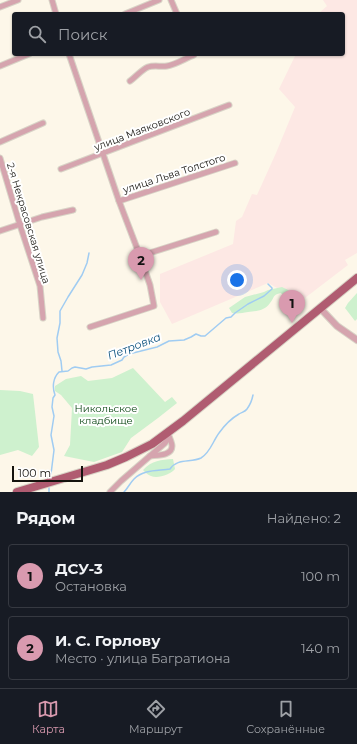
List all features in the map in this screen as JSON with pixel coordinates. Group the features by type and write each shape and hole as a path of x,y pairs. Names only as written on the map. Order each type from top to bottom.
{"main road":[{"path":"17,492 118,461 168,436 357,278"}],"street":[{"path":"0,7 18,0"},
{"path":"52,0 55,12"},
{"path":"130,12 159,0"},
{"path":"171,0 176,12"},
{"path":"0,66 23,56"},
{"path":"70,56 119,201 150,285 154,306 90,327"},
{"path":"130,81 148,67 167,66 190,56"},
{"name":"улица Маяковского","path":"61,169 229,105"},
{"path":"0,142 43,124"},
{"name":"2-я Некрасовская улица","path":"0,158 40,286 43,318"},
{"name":"улица Льва Толстого","path":"119,201 235,163"},
{"path":"0,231 42,217 73,210"},
{"path":"140,256 216,232"},
{"path":"320,308 337,326 357,340"},
{"path":"150,456 164,455 169,452 172,447 168,436"},
{"path":"110,492 121,480 165,443 168,436"}],"shaded area":[{"path":"323,0 357,0 357,253 345,260 348,265 301,301 268,283 172,324 160,302 160,274 233,244 236,221 242,217 252,194 257,195 295,107 279,89 295,56 345,56 345,12 320,12 327,6"}],"green space":[{"path":"282,287 291,292 298,299 298,305 293,307 281,293 275,295 266,308 260,310 232,313 229,308 245,297"},
{"path":"357,293 357,319 355,321 345,308"},
{"name":"Никольское кладбище","path":"133,368 165,402 172,397 177,403 131,438 122,452 94,462 64,456 70,445 72,408 61,395 55,391 55,386 66,379 81,376 88,381 112,378"},
{"path":"0,390 20,391 33,394 39,447 32,456 18,450 0,455"},
{"path":"173,459 175,469 171,473 164,476 154,477 143,470 153,462"}],"waterway":[{"path":"62,371 57,338 60,323 60,311 82,275 89,253"},
{"name":"Петровка","path":"51,474 54,450 51,435 54,416 52,407 53,398 55,395 53,386 55,377 59,372 68,371 75,367 86,369 111,365 122,360 129,354 157,347 169,341 184,340 196,334 205,336 226,318 231,317 248,304 264,296 272,289 268,284"},
{"path":"124,492 134,479 142,474 151,471 170,469 176,463 197,459 204,456 226,425 246,410 253,395"}],"place":[{"name":"И. С. Горлову","path":"141,280"},
{"name":"ДСУ-3","path":"292,323"}]}
